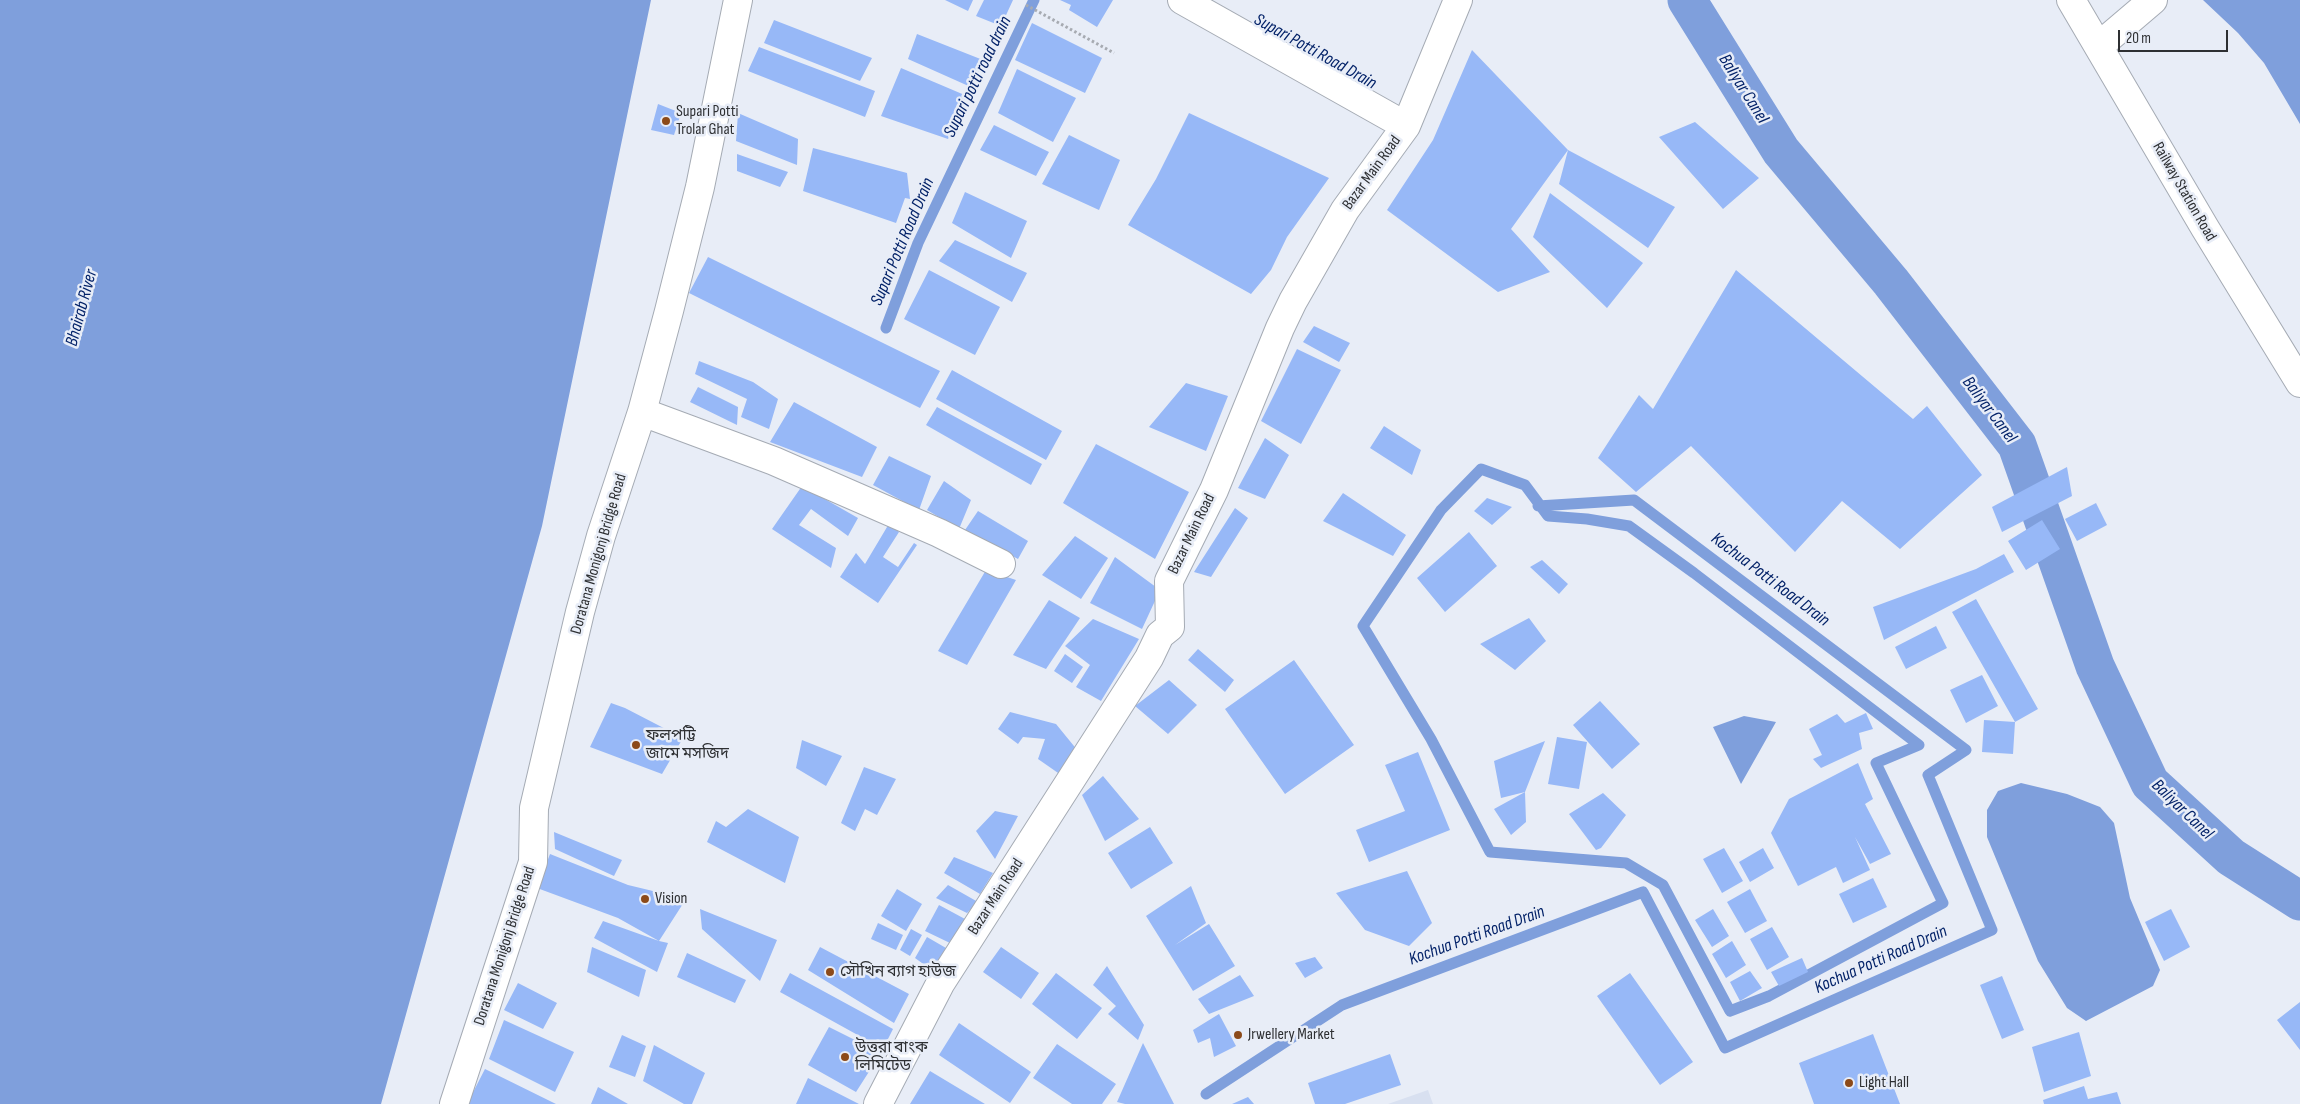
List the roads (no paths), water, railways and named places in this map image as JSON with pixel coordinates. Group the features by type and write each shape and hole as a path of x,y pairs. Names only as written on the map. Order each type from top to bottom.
{"main road":[{"name":"Doratana Monigonj Bridge Road","path":"454,1104 533,862 534,808 580,612 601,536 642,412 700,187 738,0"},
{"path":"1182,0 1406,126"},
{"name":"Bazar Main Road","path":"878,1104 940,984 1149,658 1160,635 1170,627 1169,580 1214,490 1289,310 1345,210 1406,126 1458,0"},
{"name":"Railway Station Road","path":"2071,0 2205,228 2300,383"},
{"path":"2099,46 2153,0"},
{"path":"642,412 774,461 939,533 1001,564"}],"water":[{"name":"Bhairab River","path":"0,0 651,0 542,526 381,1104 0,1104"},
{"path":"2203,0 2300,0 2300,124 2264,63 2238,33"},
{"path":"1744,716 1776,722 1741,784 1713,727"},
{"path":"2021,783 2067,794 2100,807 2114,823 2130,898 2160,970 2153,986 2086,1021 2067,1008 2038,961 1987,837 1987,810 1998,791"}],"waterway":[{"name":"Supari potti road drain","path":"886,328 918,243 1034,0"},
{"name":"Baliyar Canel","path":"1687,0 1781,151 1891,282 2017,445 2095,666 2150,783 2231,857 2300,901"},
{"path":"1481,469 1525,485 1548,516 1587,519 1629,526 1694,573 1919,745 1876,763 1943,903 1769,996 1730,1011 1663,885 1626,863 1490,852 1431,739 1363,626 1441,510 1481,469"},
{"name":"Kochua Potti Road Drain","path":"1206,1094 1342,1005 1643,892 1725,1048 1992,930 1928,775 1966,750 1634,500 1538,506"}],"place":[{"name":"Supari Potti Trolar Ghat","path":"666,121"},
{"name":"ফলপট্টি জামে মসজিদ","path":"636,745"},
{"name":"Vision","path":"645,899"},
{"name":"সৌখিন ব্যাগ হাউজ","path":"830,972"},
{"name":"Jrwellery Market","path":"1238,1035"},
{"name":"উত্তরা বাংক লিমিটেড","path":"845,1057"},
{"name":"Light Hall","path":"1849,1083"}],"water label":[{"name":"Supari Potti Road Drain","path":"1315,52"},
{"name":"Supari Potti Road Drain","path":"903,242"}]}
